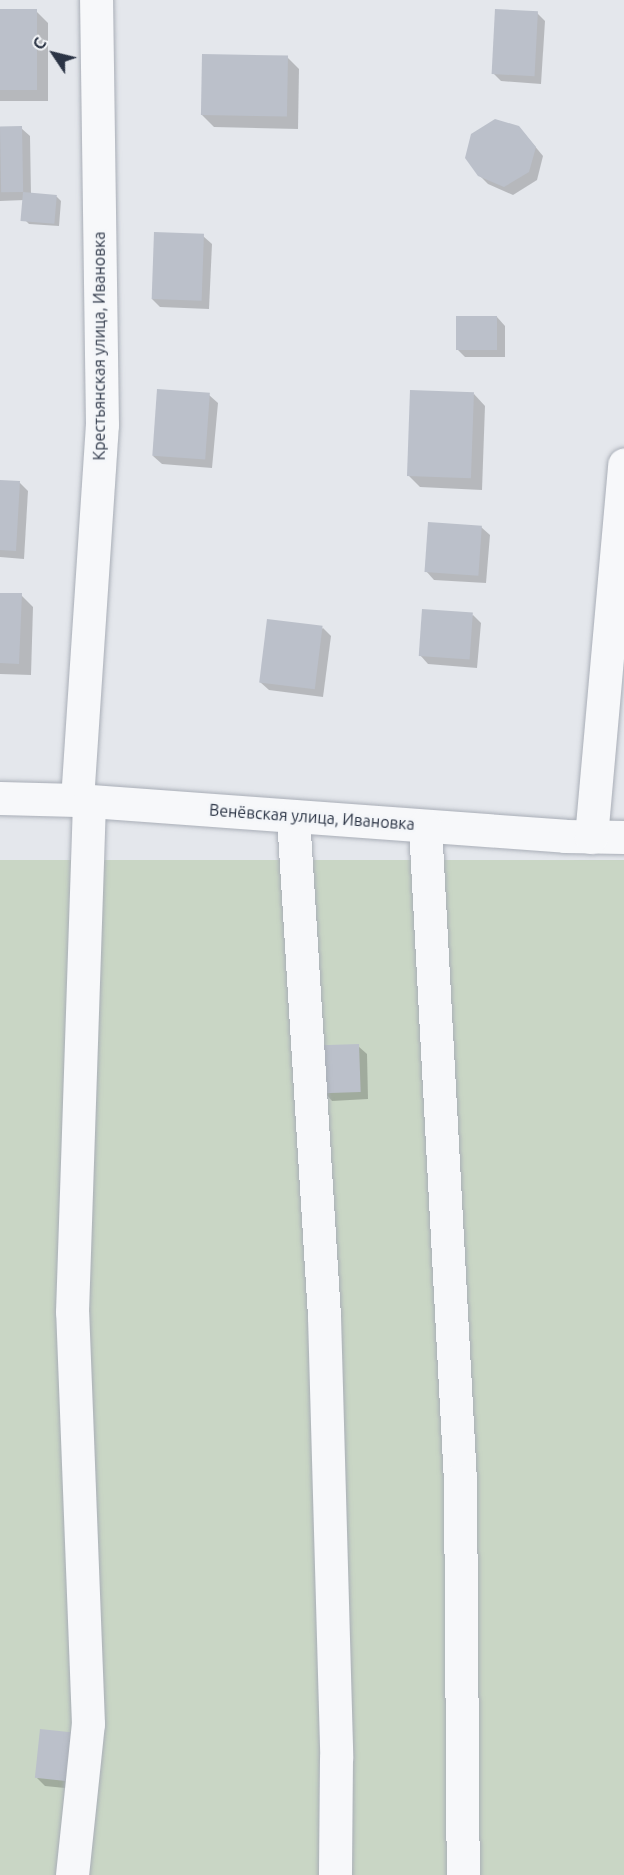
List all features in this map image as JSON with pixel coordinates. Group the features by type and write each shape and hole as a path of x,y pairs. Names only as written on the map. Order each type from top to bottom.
{"street":[{"name":"Крестьянская улица, Ивановка","path":"72,1875 88,1724 72,1312 83,800 102,425 96,0"},
{"path":"591,837 620,559 624,464"},
{"name":"Венёвская улица, Ивановка","path":"0,798 83,800 425,826 591,837 624,837"},
{"path":"293,816 324,1316 336,1758 335,1875"},
{"path":"425,826 460,1480 463,1875"}],"green space":[{"path":"0,860 624,860 624,1875 0,1875"}],"building":[{"path":"0,9 37,9 37,90 0,90"},
{"path":"495,9 538,11 535,76 492,74"},
{"path":"202,54 288,56 287,116 201,115"},
{"path":"495,119 519,126 536,147 529,172 504,187 478,176 465,158 471,134"},
{"path":"0,126 22,126 23,192 1,192"},
{"path":"23,192 57,195 54,224 20,221"},
{"path":"154,232 204,234 202,301 152,299"},
{"path":"456,316 497,316 497,350 456,350"},
{"path":"157,389 210,393 205,460 152,456"},
{"path":"410,390 474,392 471,478 407,476"},
{"path":"0,480 20,481 16,551 0,550"},
{"path":"428,522 482,526 478,576 425,572"},
{"path":"0,593 22,593 19,664 0,663"},
{"path":"422,609 473,613 470,659 419,656"},
{"path":"267,619 323,626 315,689 259,683"},
{"path":"359,1044 361,1092 323,1093 321,1045"},
{"path":"40,1729 71,1732 66,1781 35,1778"}]}
